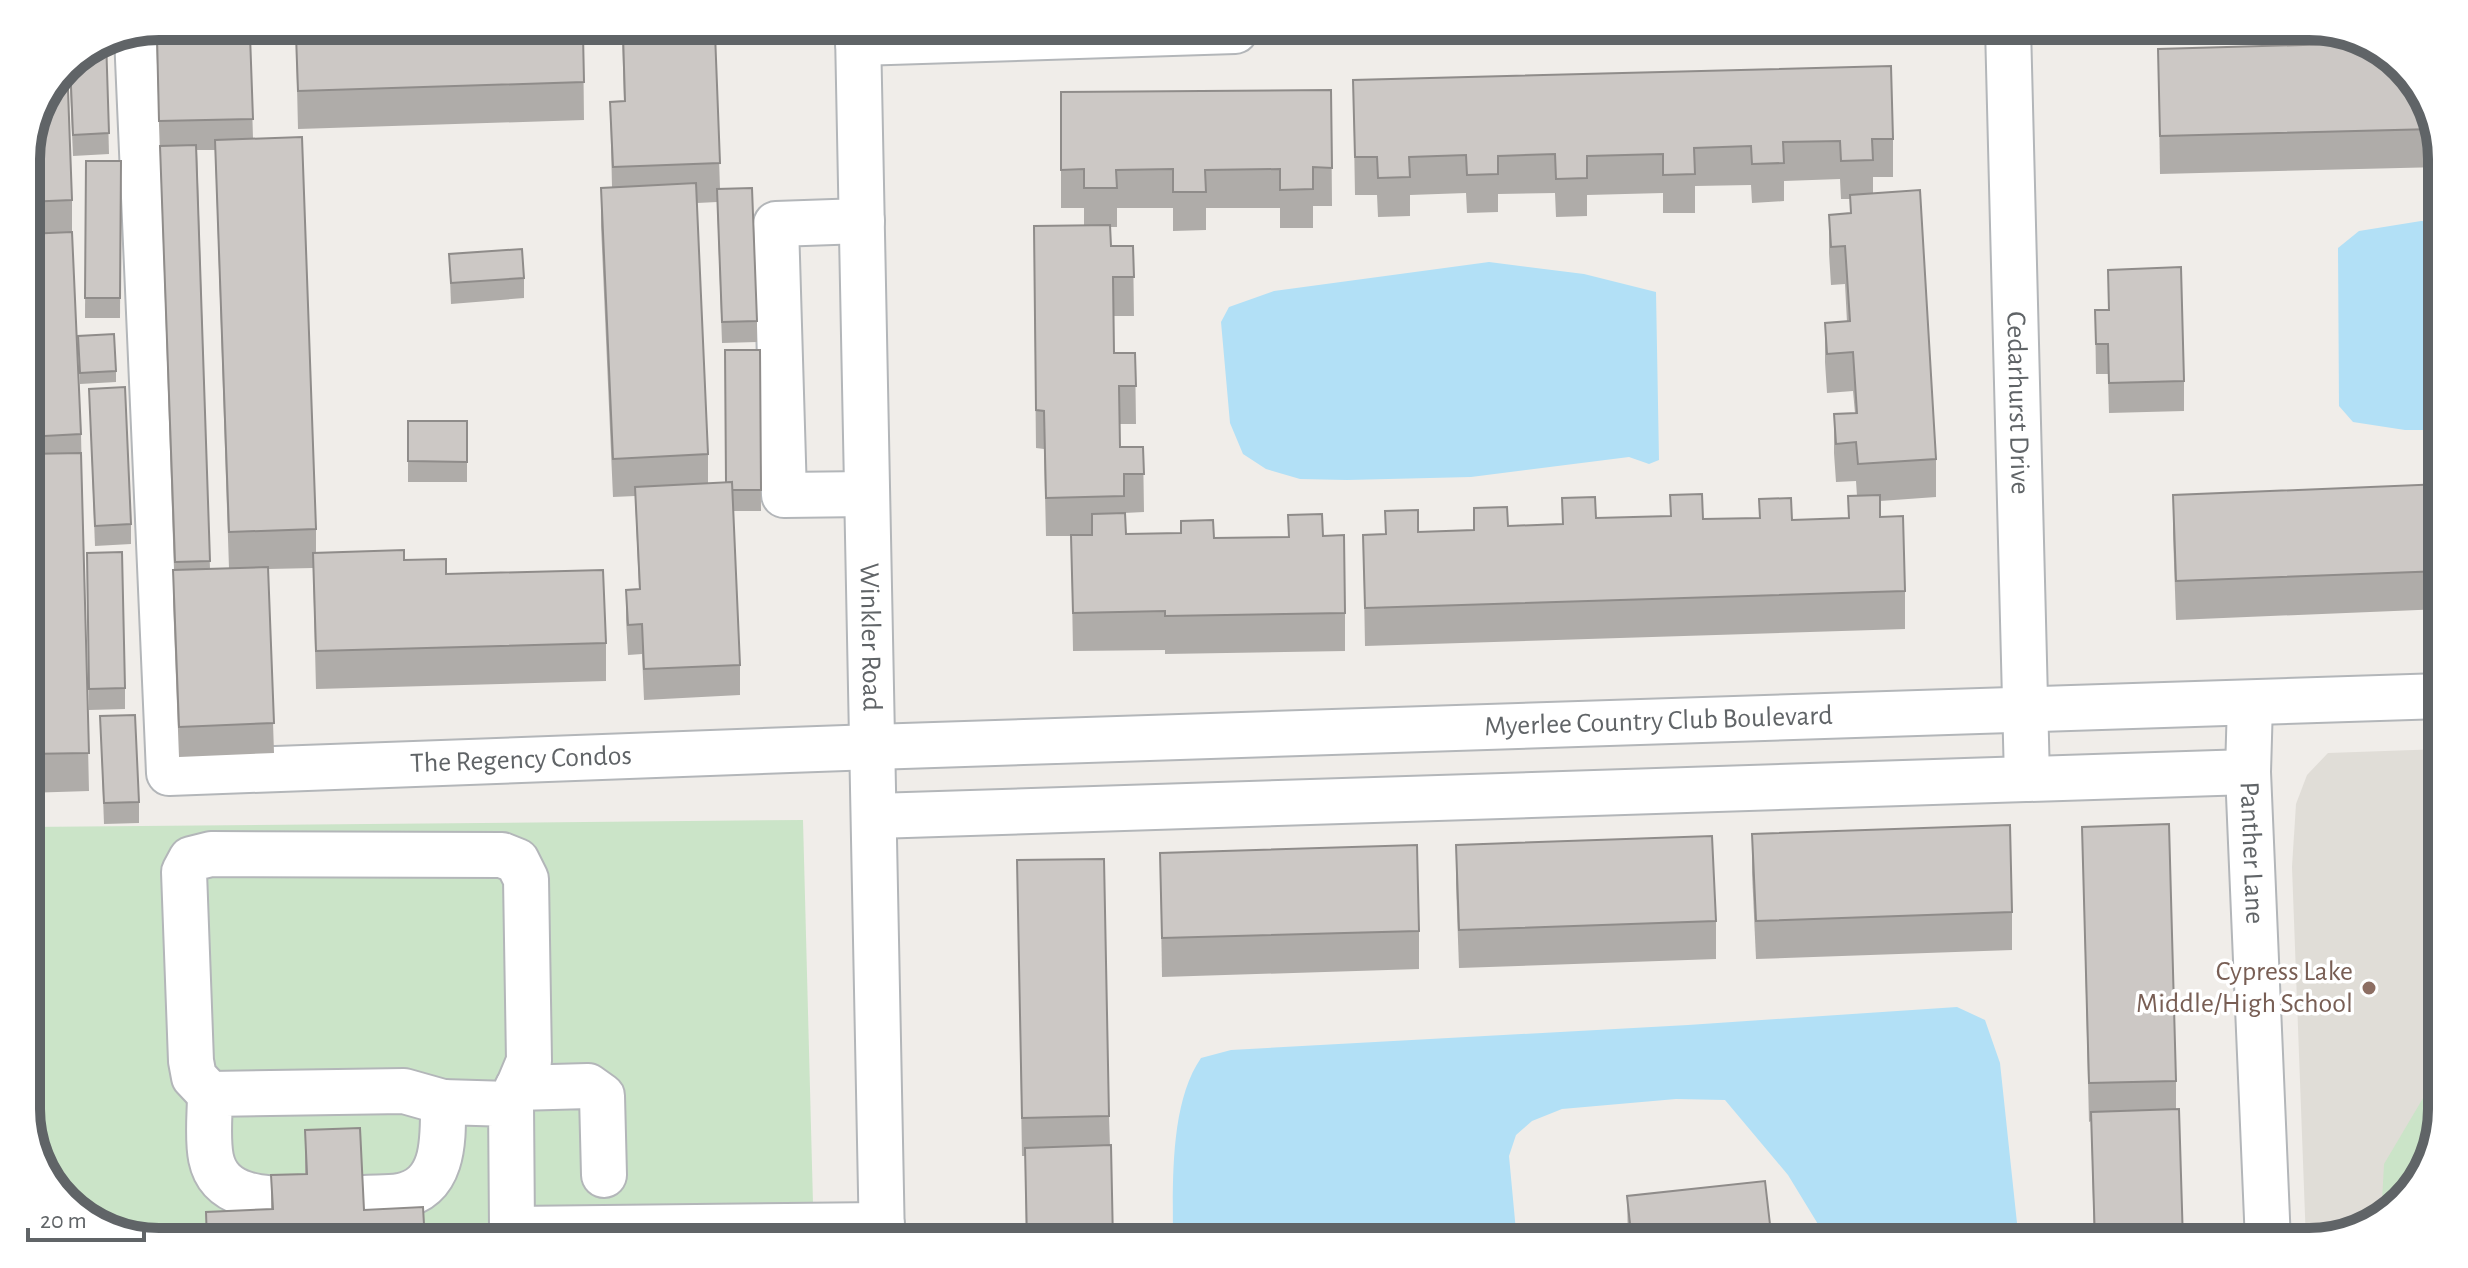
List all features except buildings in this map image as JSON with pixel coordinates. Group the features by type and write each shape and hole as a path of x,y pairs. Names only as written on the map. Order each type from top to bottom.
{"street":[{"name":"Winkler Road","path":"858,40 882,1228"},
{"name":"Cedarhurst Drive","path":"2008,40 2027,779"},
{"name":"The Regency Condos","path":"137,42 169,773 873,747"},
{"path":"862,221 776,224 784,495 867,494"},
{"name":"Myerlee Country Club Boulevard","path":"873,747 2428,697"},
{"name":"Panther Lane","path":"2250,703 2248,772 2267,1228"},
{"path":"875,816 2248,772"},
{"path":"307,1200 258,1199 235,1191 220,1179 211,1158 210,1094 194,1077 191,1061 184,872 191,859 211,854 502,855 517,861 526,879 529,1061 514,1096 512,1228"},
{"path":"210,1094 404,1091 443,1102 588,1086 602,1096 604,1175"},
{"path":"362,1198 401,1196 418,1189 430,1179 444,1146 443,1102"}],"shaded area":[{"name":"Cypress Lake Middle/High School","path":"2428,749 2428,1109 2424,1140 2416,1162 2388,1199 2355,1219 2325,1227 2305,1228 2292,867 2296,804 2307,775 2328,753"}],"green space":[{"path":"803,820 814,1228 159,1228 136,1226 106,1216 69,1188 52,1162 42,1132 40,827"},
{"path":"2428,1090 2427,1125 2416,1162 2399,1188 2382,1203 2384,1164"}],"water":[{"path":"2428,221 2428,430 2405,430 2353,422 2339,406 2338,248 2359,231"},
{"path":"1489,262 1584,274 1656,292 1659,460 1649,464 1629,457 1471,477 1347,480 1300,479 1266,469 1243,454 1230,423 1221,322 1229,307 1274,291"},
{"path":"1957,1007 1985,1020 2000,1063 2018,1228 1820,1228 1788,1175 1725,1100 1676,1099 1562,1109 1532,1121 1516,1135 1509,1156 1516,1228 1173,1228 1173,1172 1178,1122 1183,1098 1201,1058 1231,1050"}],"place":[{"name":"Cypress Lake Middle/High School","path":"2369,988"}]}
